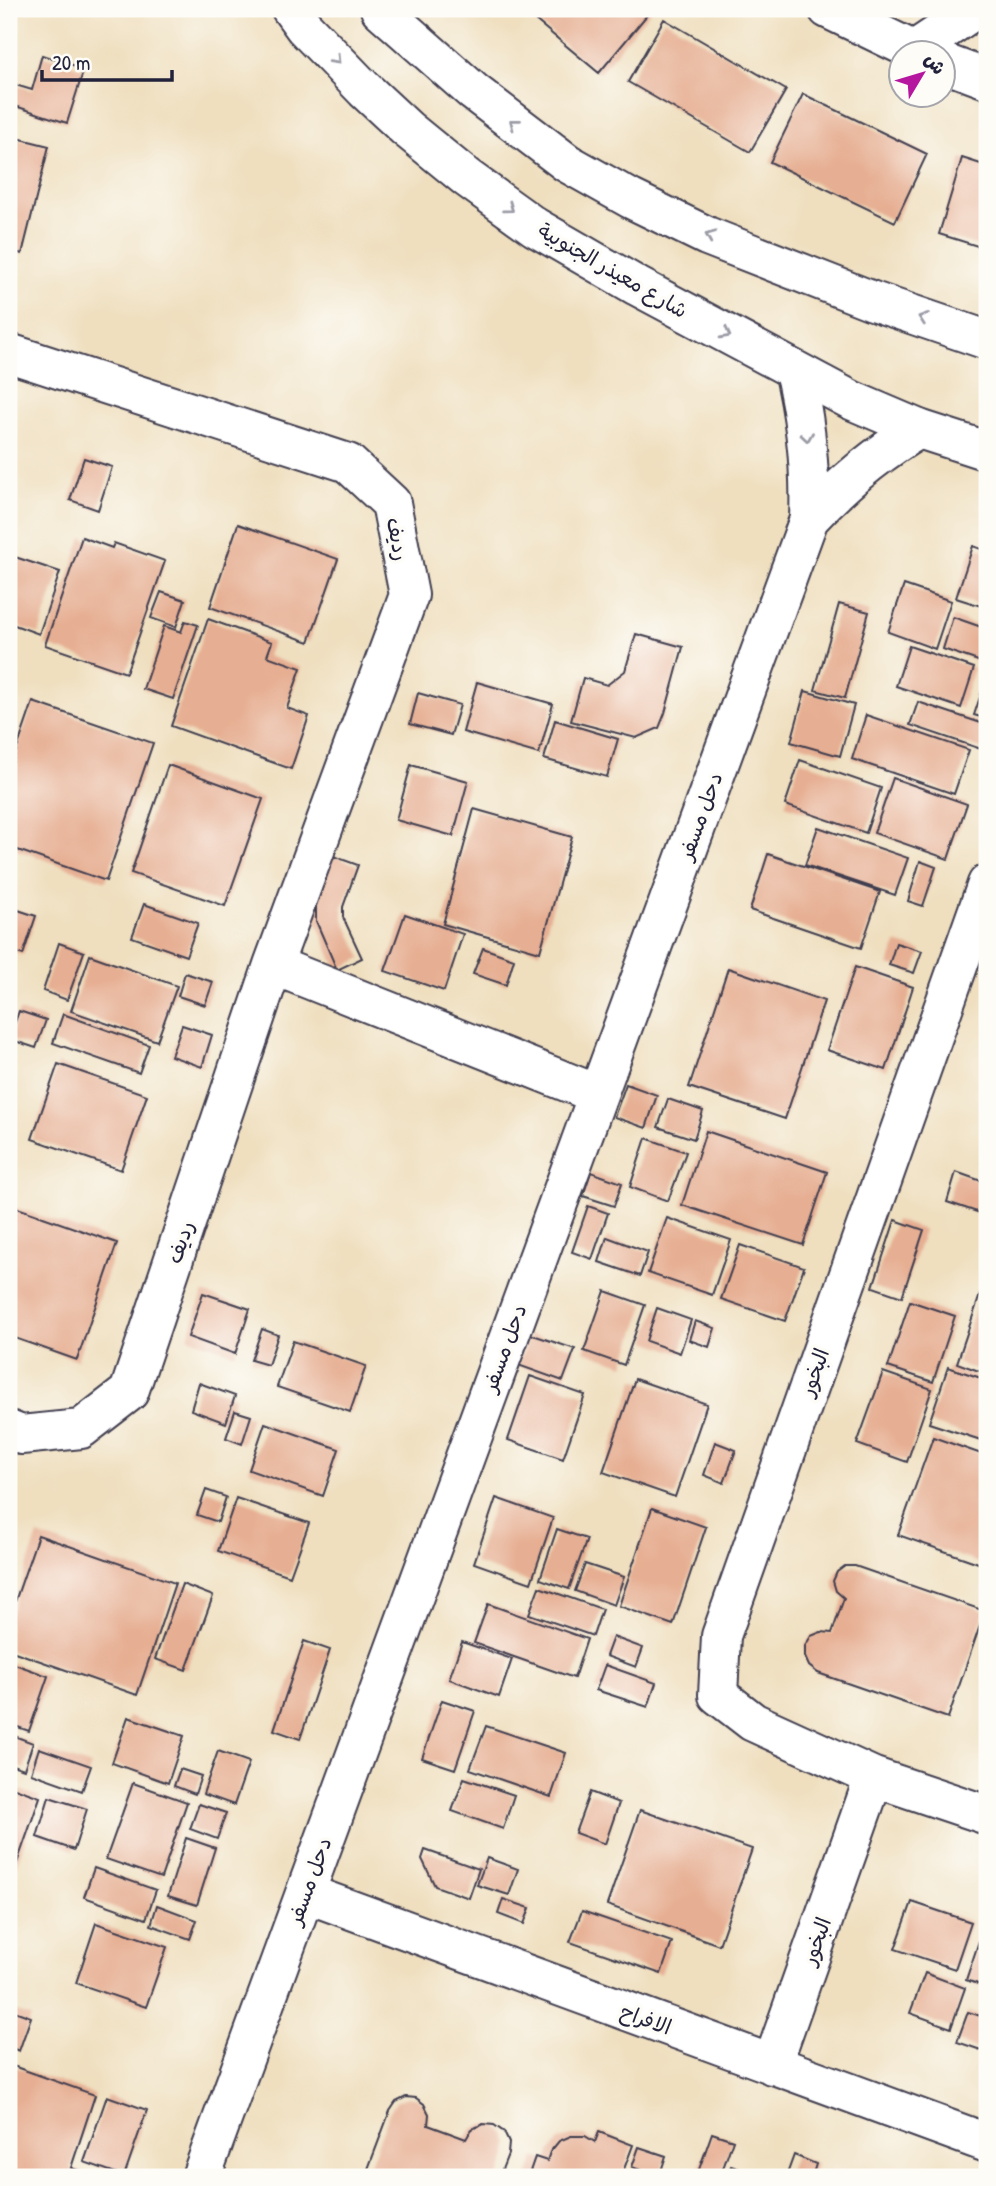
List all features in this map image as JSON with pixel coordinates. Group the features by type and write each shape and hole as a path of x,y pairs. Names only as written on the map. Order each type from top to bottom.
{"street":[{"name":"شارع معيذر الجنوبية","path":"291,9 304,27 407,129 467,178 535,227 637,286 851,400 919,429 987,451"},
{"path":"380,9 474,92 566,163 631,199 707,236 873,301 987,340"},
{"path":"828,9 888,38"},
{"path":"944,38 976,9"},
{"path":"958,68 987,79"},
{"name":"رديف","path":"9,353 348,463 391,503 409,595 274,965 129,1392 81,1429 21,1435 9,1430"},
{"name":"دحل مسفر","path":"201,2177 809,519 811,482 808,445 794,370"},
{"name":"دحل مسفر","path":"809,519 832,493 860,469 919,429"},
{"name":"البخور","path":"987,884 720,1636 718,1695 753,1723 874,1777 987,1815"},
{"path":"274,965 597,1094"},
{"name":"البخور","path":"772,2065 874,1777"},
{"name":"الافراح","path":"305,1893 987,2143"}],"building":[{"path":"522,9 652,9 599,73"},
{"path":"664,19 786,90 750,152 628,82"},
{"path":"42,55 84,69 67,123 9,104 9,83 32,90"},
{"path":"803,94 927,154 895,222 770,162"},
{"path":"9,136 49,146 22,254 9,250"},
{"path":"962,158 987,166 987,249 939,234"},
{"path":"84,458 112,467 98,510 70,500"},
{"path":"238,524 338,559 309,642 210,607"},
{"path":"82,537 112,548 114,543 165,561 126,673 45,645"},
{"path":"973,546 987,551 987,608 956,598"},
{"path":"15,557 60,572 39,634 9,623 9,573"},
{"path":"904,585 951,601 935,649 888,632"},
{"path":"161,592 185,600 176,627 151,618"},
{"path":"839,604 869,612 845,698 815,690"},
{"path":"953,617 987,629 987,655 984,663 943,649"},
{"path":"208,619 272,642 267,656 301,668 287,708 309,716 291,769 171,726"},
{"path":"185,621 198,625 173,699 143,689 164,626 181,632"},
{"path":"636,634 683,647 659,728 636,738 571,721 583,678 607,685 625,671"},
{"path":"909,646 974,668 961,708 896,686"},
{"path":"987,676 987,719 974,715"},
{"path":"477,682 553,704 539,754 463,732"},
{"path":"805,691 854,705 840,756 791,742"},
{"path":"418,693 460,705 451,735 410,724"},
{"path":"33,702 153,743 106,881 9,847 9,772"},
{"path":"918,702 987,725 987,751 910,725"},
{"path":"866,715 969,750 954,794 852,759"},
{"path":"555,720 618,739 607,777 544,759"},
{"path":"800,760 881,788 866,833 785,805"},
{"path":"168,765 263,799 225,906 131,873"},
{"path":"411,765 468,781 453,836 396,820"},
{"path":"893,778 967,804 948,859 874,833"},
{"path":"474,809 572,837 540,952 443,924"},
{"path":"818,827 908,858 895,895 805,865"},
{"path":"768,854 880,892 861,948 750,910"},
{"path":"330,855 358,865 343,907 343,917 362,958 337,970 316,921 316,897"},
{"path":"920,861 936,867 923,906 908,901"},
{"path":"144,904 198,923 186,956 132,937"},
{"path":"9,907 36,916 23,955 9,950"},
{"path":"405,914 463,934 444,991 385,971"},
{"path":"59,943 84,952 67,1000 43,991"},
{"path":"896,943 922,951 914,973 889,965"},
{"path":"483,948 514,959 506,985 473,974"},
{"path":"90,955 177,986 157,1041 71,1011"},
{"path":"855,967 913,987 886,1070 827,1050"},
{"path":"728,968 824,1001 785,1119 689,1087"},
{"path":"185,973 213,982 205,1005 178,996"},
{"path":"19,1011 46,1020 36,1048 9,1039"},
{"path":"63,1014 149,1045 139,1073 53,1043"},
{"path":"182,1025 212,1035 202,1067 171,1056"},
{"path":"58,1064 147,1095 121,1170 32,1139"},
{"path":"626,1084 657,1095 646,1128 614,1117"},
{"path":"668,1099 703,1111 694,1139 658,1127"},
{"path":"706,1131 827,1172 803,1245 682,1205"},
{"path":"646,1138 686,1152 668,1201 630,1187"},
{"path":"591,1172 622,1183 614,1206 583,1196"},
{"path":"956,1172 987,1183 983,1214 947,1202"},
{"path":"9,1205 117,1243 77,1360 9,1336"},
{"path":"588,1206 608,1213 592,1259 572,1252"},
{"path":"667,1218 731,1240 712,1295 648,1273"},
{"path":"895,1220 924,1230 902,1297 873,1287"},
{"path":"607,1237 648,1252 640,1276 599,1262"},
{"path":"740,1245 804,1267 785,1321 721,1299"},
{"path":"987,1274 987,1374 957,1363"},
{"path":"605,1291 645,1305 624,1365 584,1351"},
{"path":"203,1293 250,1309 235,1354 188,1337"},
{"path":"910,1301 955,1316 933,1382 888,1367"},
{"path":"657,1308 691,1320 680,1353 646,1341"},
{"path":"695,1321 715,1328 709,1347 689,1340"},
{"path":"262,1329 278,1335 268,1365 251,1360"},
{"path":"530,1334 575,1349 563,1381 518,1365"},
{"path":"293,1341 366,1366 350,1412 277,1387"},
{"path":"948,1367 987,1380 987,1442 929,1423"},
{"path":"883,1372 932,1389 907,1462 857,1444"},
{"path":"530,1376 585,1395 563,1459 508,1440"},
{"path":"635,1379 707,1404 675,1497 603,1472"},
{"path":"199,1383 235,1396 226,1423 191,1410"},
{"path":"235,1411 251,1416 242,1444 226,1438"},
{"path":"265,1423 339,1449 323,1496 249,1470"},
{"path":"933,1437 987,1456 987,1566 898,1535"},
{"path":"715,1442 736,1450 724,1483 704,1475"},
{"path":"206,1490 226,1497 218,1522 197,1515"},
{"path":"236,1498 309,1523 290,1576 218,1551"},
{"path":"496,1498 553,1518 531,1583 474,1563"},
{"path":"652,1508 706,1527 673,1625 619,1606"},
{"path":"557,1529 587,1539 569,1589 540,1579"},
{"path":"38,1535 175,1583 137,1695 9,1650 9,1619"},
{"path":"585,1564 624,1577 614,1605 575,1591"},
{"path":"845,1566 855,1566 985,1611 948,1718 818,1673 809,1666 805,1657 805,1646 811,1636 821,1632 832,1633 844,1598 836,1591 833,1581 837,1572"},
{"path":"182,1584 213,1596 186,1670 155,1659"},
{"path":"539,1587 602,1609 593,1636 529,1614"},
{"path":"488,1604 587,1639 574,1678 474,1643"},
{"path":"613,1637 643,1648 636,1667 606,1656"},
{"path":"304,1641 330,1650 300,1739 274,1730"},
{"path":"462,1642 512,1659 499,1697 449,1679"},
{"path":"9,1662 48,1676 29,1731 9,1724"},
{"path":"605,1665 656,1683 648,1707 596,1690"},
{"path":"442,1700 475,1711 455,1769 422,1758"},
{"path":"128,1717 184,1736 168,1783 112,1763"},
{"path":"486,1726 566,1753 551,1797 470,1769"},
{"path":"9,1734 33,1743 24,1769 9,1764"},
{"path":"39,1748 91,1766 82,1791 31,1773"},
{"path":"218,1751 249,1762 234,1805 203,1794"},
{"path":"180,1769 201,1776 195,1794 174,1786"},
{"path":"464,1778 514,1795 503,1829 452,1811"},
{"path":"133,1783 187,1802 161,1878 106,1859"},
{"path":"9,1786 40,1797 9,1886"},
{"path":"590,1792 619,1803 605,1844 575,1833"},
{"path":"49,1797 87,1809 74,1850 37,1837"},
{"path":"199,1804 226,1813 217,1839 190,1829"},
{"path":"640,1810 752,1849 719,1945 607,1905"},
{"path":"186,1838 215,1848 197,1905 168,1896"},
{"path":"425,1850 479,1869 469,1898 435,1886 422,1859"},
{"path":"487,1858 518,1869 509,1895 477,1885"},
{"path":"94,1868 156,1890 146,1919 84,1897"},
{"path":"503,1899 530,1908 524,1924 498,1914"},
{"path":"912,1902 971,1922 955,1969 895,1949"},
{"path":"157,1905 197,1920 190,1939 151,1925"},
{"path":"582,1911 672,1942 661,1974 570,1942"},
{"path":"96,1923 167,1947 146,2007 76,1983"},
{"path":"982,1932 987,1934 987,1987 966,1980"},
{"path":"925,1973 965,1988 951,2028 910,2013"},
{"path":"9,2009 31,2017 19,2051 9,2047"},
{"path":"968,2012 987,2018 987,2052 957,2042"},
{"path":"10,2065 95,2095 71,2168 97,2177 9,2177"},
{"path":"107,2096 147,2110 124,2176 84,2162"},
{"path":"406,2097 416,2098 424,2104 429,2114 428,2125 466,2139 472,2129 483,2124 494,2125 504,2132 509,2143 508,2154 499,2177 365,2177 390,2111 396,2102"},
{"path":"599,2132 633,2145 621,2177 528,2177 535,2157 547,2161 559,2141 571,2136 585,2136 595,2142"},
{"path":"712,2133 733,2140 720,2177 697,2175"},
{"path":"639,2147 666,2156 659,2177 632,2167"},
{"path":"794,2155 816,2164 812,2177 786,2177"},
{"path":"731,2166 763,2177 727,2177"}]}
